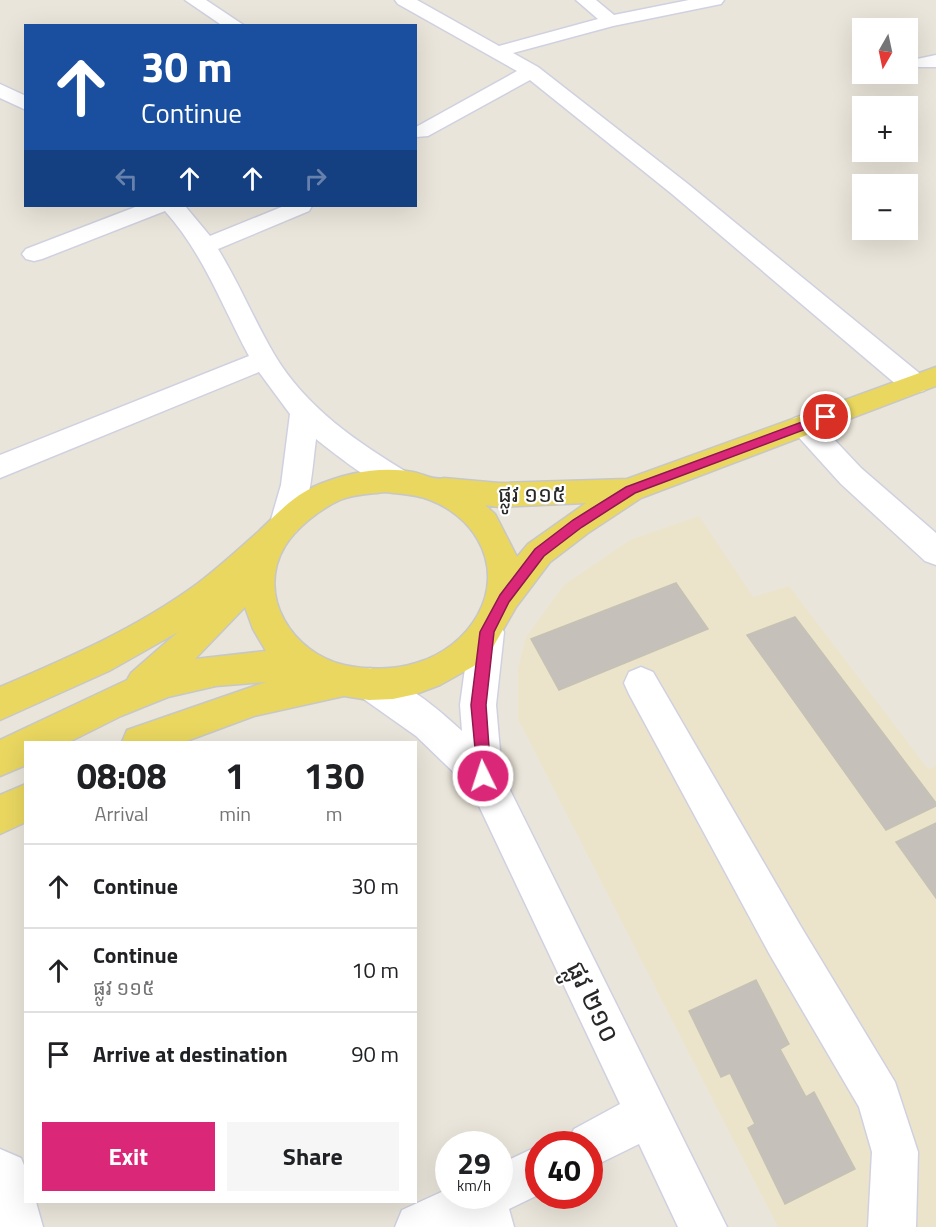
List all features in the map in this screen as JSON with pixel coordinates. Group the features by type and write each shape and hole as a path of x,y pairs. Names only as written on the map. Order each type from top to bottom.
{"main road":[{"name":"ផ្លូវ ១១៥","path":"504,598 539,553 577,524 630,490 925,380"},
{"name":"ផ្លូវ ១១៥","path":"0,704 113,654 190,607 309,504 337,490 368,482 400,482 499,495 630,490"},
{"path":"143,741 254,700 356,682 416,679 457,660 487,632 504,598 505,563 492,531 467,506 435,488"},
{"path":"128,696 224,610 260,566 279,530"},
{"path":"260,566 258,593 264,620 279,644 302,665"},
{"path":"35,741 128,696 198,675 244,667 302,665 356,682"},
{"path":"0,759 24,747"},
{"path":"0,815 24,803"}],"street":[{"path":"194,0 233,24"},
{"path":"404,0 531,71 925,380"},
{"path":"585,0 611,21"},
{"path":"497,52 611,21 715,0"},
{"path":"417,137 531,71"},
{"path":"0,90 24,103"},
{"path":"34,254 154,207"},
{"path":"173,207 188,220 264,360 304,415 364,461 400,482"},
{"path":"204,246 299,207"},
{"path":"1,467 264,360"},
{"path":"279,530 299,467 304,415"},
{"path":"804,425 851,476 936,552"},
{"name":"ផ្លូវ ២១០","path":"483,776 478,705 487,632"},
{"name":"ផ្លូវ ២១០","path":"356,682 429,724 483,776 703,1227"},
{"path":"641,683 785,940 879,1098 895,1152 892,1227"},
{"path":"603,1138 648,1114"},
{"path":"0,1173 4,1175 19,1227"},
{"path":"419,1227 469,1209"}],"shaded area":[{"path":"699,516 753,597 789,586 928,769 936,766 936,1227 778,1227 518,719 518,669 526,637 564,585 630,540"}],"building":[{"path":"676,583 708,629 559,690 531,639"},
{"path":"795,617 936,806 886,830 747,635"},
{"path":"936,823 936,898 896,842"},
{"path":"756,980 789,1044 780,1049 806,1097 814,1092 855,1169 785,1204 748,1128 755,1124 730,1073 721,1077 689,1011"}],"route":[{"path":"483,776 478,705 487,632 504,598 539,553 577,524 630,490 826,417"}]}
